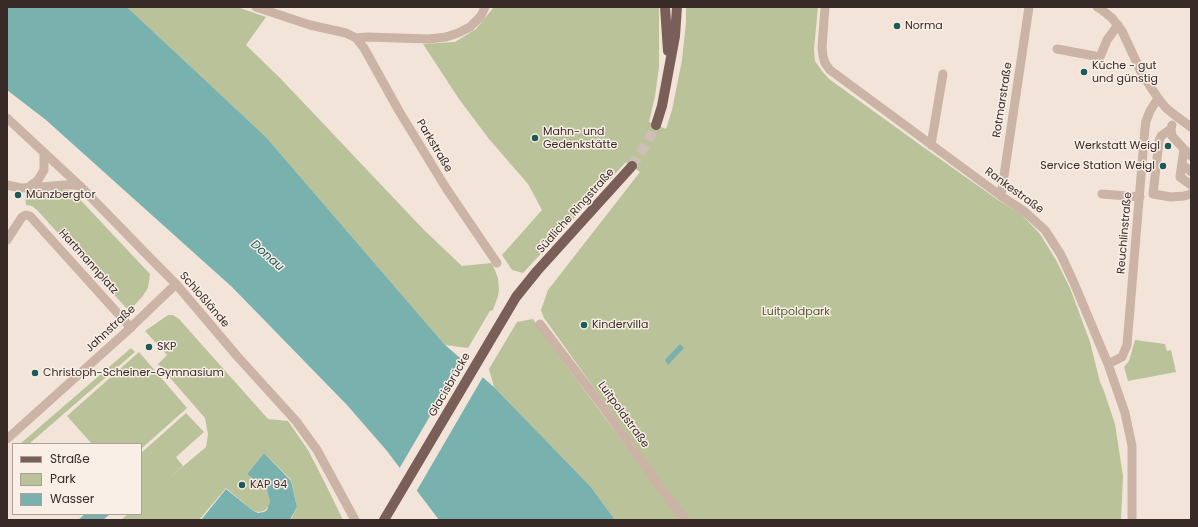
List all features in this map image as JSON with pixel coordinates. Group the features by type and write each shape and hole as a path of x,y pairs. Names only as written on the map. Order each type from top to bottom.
{"main road":[{"path":"665,7 668,39 668,75"},
{"path":"656,125 662,106 675,36 677,7"},
{"name":"Südliche Ringstraße","path":"537,271 632,166"},
{"name":"Glacisbrücke","path":"383,518 500,322 516,297 537,271"}],"street":[{"path":"256,7 310,25 346,33 356,38 429,39 446,37 470,27 481,16 486,7"},
{"name":"Rankestraße","path":"825,7 822,48 823,56 830,70 1001,196 1024,211 1045,230 1060,255 1108,364 1124,413 1132,446 1132,520"},
{"name":"Rotmarstraße","path":"1001,196 1029,7"},
{"path":"1097,7 1108,14 1118,25 1142,74 1158,98 1166,108 1190,124"},
{"path":"1057,49 1100,57 1108,40 1118,25"},
{"name":"Parkstraße","path":"356,38 364,48 399,111 446,188 497,263"},
{"path":"931,145 943,74"},
{"name":"Reuchlinstraße","path":"1108,364 1122,357 1127,345 1146,122 1152,106 1158,98"},
{"path":"1169,136 1171,125 1176,116"},
{"name":"Schloßlände","path":"7,118 80,186 176,284 237,356 296,421 317,450 353,519"},
{"path":"1169,136 1191,156"},
{"path":"1169,136 1160,138 1159,141 1153,194 1171,197 1191,194"},
{"path":"1184,150 1180,177 1191,186"},
{"path":"29,187 38,180 44,170 44,153"},
{"path":"1182,164 1191,172"},
{"path":"7,185 14,187 64,185 80,186"},
{"path":"1102,194 1140,197"},
{"name":"Hartmannplatz","path":"7,240 22,217 26,215 30,216 131,328"},
{"name":"Jahnstraße","path":"7,439 131,328 176,284"},
{"name":"Luitpoldstraße","path":"540,324 603,407 668,499 685,520"},
{"path":"353,519 361,520"}],"green space":[{"path":"127,7 237,7 266,17 246,45 281,79 423,229 462,266 492,263 498,278 498,296 493,310 490,311 468,348 445,345 266,137"},
{"name":"Luitpoldpark","path":"494,7 659,7 659,67 655,96 649,122 666,129 672,110 682,60 686,7 818,7 814,49 815,61 829,79 998,200 1021,214 1040,234 1056,260 1070,288 1090,342 1100,382 1115,424 1123,476 1121,520 689,520 544,318 541,310 548,290 640,172 626,162 523,273 512,270 502,255 542,210 528,184 489,139 459,99 423,44 455,42 476,29"},
{"path":"60,189 72,191 150,274 148,288 129,311 37,210 32,206 26,205 25,193"},
{"path":"168,315 173,315 179,319 268,419 288,421 308,450 343,520 291,520 297,507 291,480 264,453 247,474 267,490 270,502 269,506 264,511 258,512 252,510 226,488 199,520 121,520 127,515 142,515 142,452 186,413 204,432 176,457 183,466 167,480 206,447 208,434 205,418 158,364 167,355 145,331"},
{"path":"533,319 681,520 615,520 591,487 494,387 489,369 517,322"},
{"path":"1135,340 1165,344 1167,351 1171,350 1176,372 1128,381 1124,367 1129,361"},
{"path":"131,348 135,352 30,443 21,443"},
{"path":"139,352 187,408 142,448 142,443 91,443 67,416"}],"water":[{"name":"Donau","path":"7,7 127,7 266,137 445,345 494,387 591,487 615,520 439,520 387,451 347,405 232,287 46,120 7,90"},
{"path":"680,344 684,348 668,365 665,360"},
{"path":"264,453 291,481 297,507 290,520 201,520 226,489 252,510 258,513 267,510 270,502 267,490 247,474"},
{"path":"84,515 109,515 103,520 78,520"}],"pier":[{"path":"464,358 484,375 416,492 399,469"}],"tunnel":[{"path":"632,166 656,125"}],"place":[{"name":"Norma","path":"897,26"},
{"name":"Küche - gut und günstig","path":"1084,72"},
{"name":"Mahn- und Gedenkstätte","path":"535,138"},
{"name":"Werkstatt Weigl","path":"1168,146"},
{"name":"Service Station Weigl","path":"1163,166"},
{"name":"Münzbergtor","path":"18,195"},
{"name":"Kindervilla","path":"584,325"},
{"name":"SKP","path":"149,347"},
{"name":"Christoph-Scheiner-Gymnasium","path":"35,373"},
{"name":"KAP 94","path":"242,485"}]}
